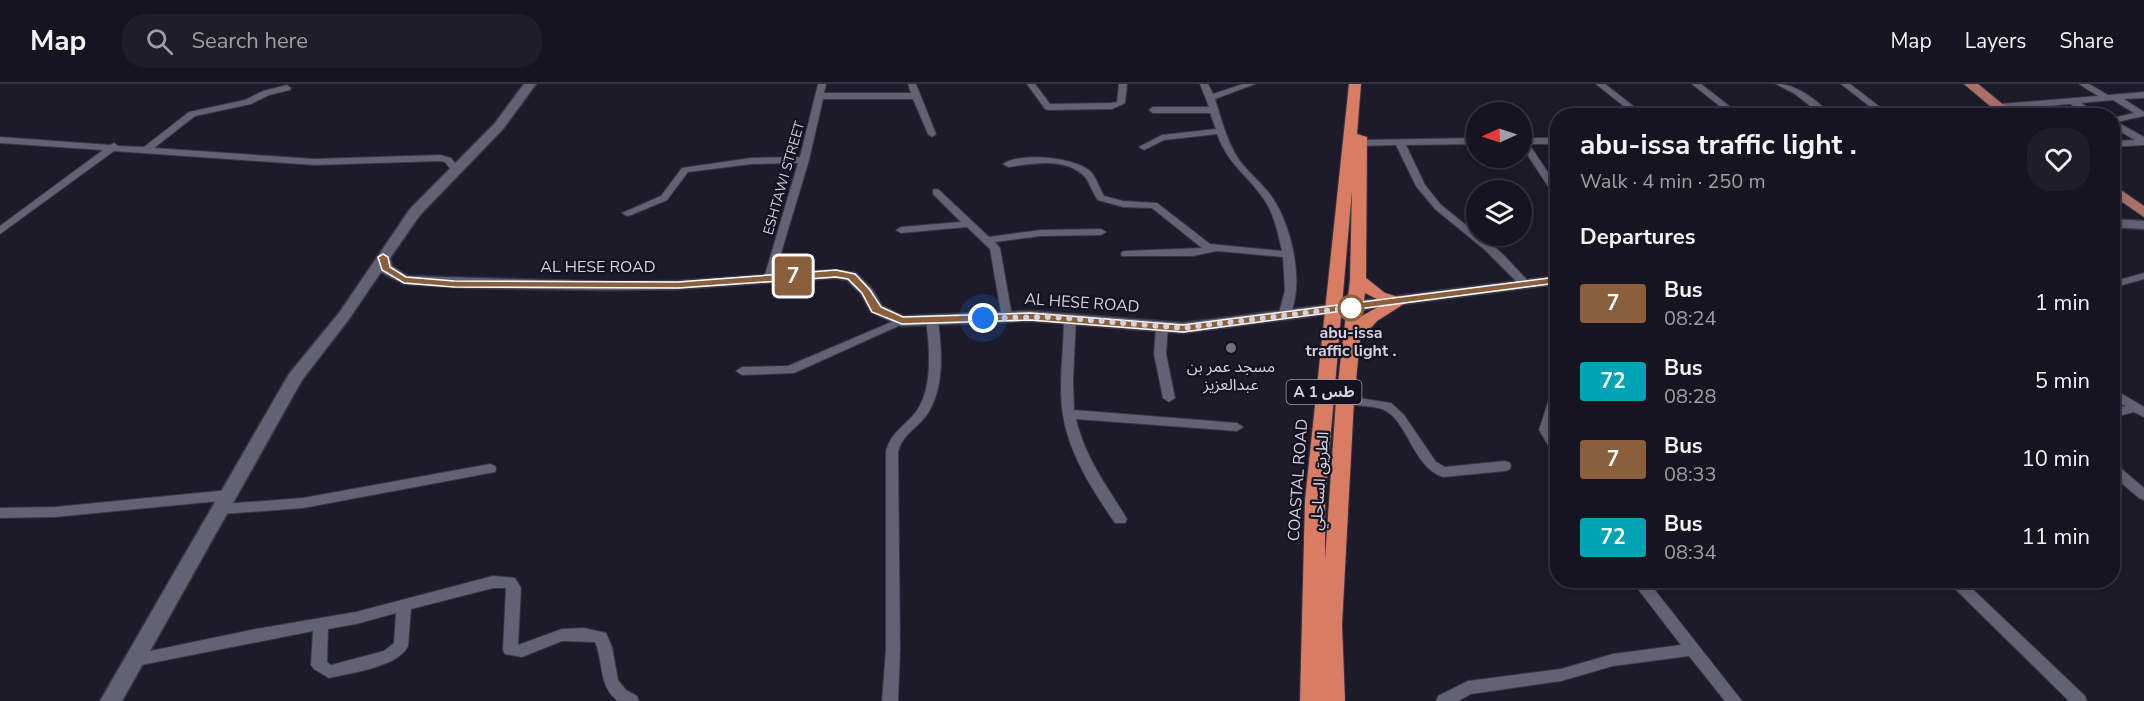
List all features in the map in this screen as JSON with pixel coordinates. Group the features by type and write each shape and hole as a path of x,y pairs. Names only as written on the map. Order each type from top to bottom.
{"highway":[{"name":"COASTAL ROAD","path":"1312,701 1315,500 1355,84"},
{"name":"الطريق الساحلي","path":"1333,701 1331,625 1345,400 1358,280 1360,143 1365,84"},
{"path":"1358,280 1378,296 1399,302"},
{"path":"1353,337 1371,317 1399,302"}],"main road":[{"path":"1970,84 2000,107"},
{"path":"2120,195 2144,213"}],"street":[{"path":"111,701 226,502 294,378 361,292 415,212 500,126 530,84"},
{"name":"ESHTAWI STREET","path":"769,278 804,160 822,84"},
{"path":"912,84 932,134"},
{"path":"1031,84 1042,101 1055,108 1112,106 1121,103 1123,84"},
{"path":"1204,84 1221,132 1242,171 1270,201 1284,230 1290,298 1284,317"},
{"path":"1210,98 1251,84"},
{"path":"1600,84 1632,108"},
{"path":"1696,84 1728,108"},
{"path":"1780,84 1798,92 1819,108"},
{"path":"1845,84 1876,107"},
{"path":"2084,84 2141,114 2120,120"},
{"path":"147,149 192,114 248,102 266,93 287,88"},
{"path":"2000,107 2069,99 2144,95"},
{"path":"820,96 916,96"},
{"path":"2069,99 2084,108"},
{"path":"1153,110 1213,110"},
{"path":"2120,127 2144,141"},
{"path":"1144,147 1162,138 1221,132"},
{"path":"0,140 114,146 314,162 441,158 448,160 455,169"},
{"path":"1360,143 1466,141"},
{"path":"1532,141 1550,141"},
{"path":"2120,143 2144,141"},
{"path":"1400,143 1421,186 1438,207 1490,248 1525,284"},
{"path":"0,231 114,146"},
{"path":"1532,156 1550,183"},
{"path":"627,213 664,198 686,170 751,161 804,160"},
{"path":"1008,164 1045,160 1062,162 1086,173 1101,198 1123,204 1154,205 1199,242 1214,248 1286,254"},
{"path":"936,192 995,248 1006,316"},
{"path":"901,230 969,224"},
{"path":"2120,224 2144,225"},
{"path":"987,240 1015,235 1101,232"},
{"path":"1126,254 1193,253 1214,248"},
{"path":"383,257 385,268 404,280"},
{"name":"AL HESE ROAD","path":"361,292 388,282 404,280 471,284 611,286 822,273 851,276 867,292 876,309 902,321 1006,316 1070,318 1162,327 1205,327 1550,281"},
{"path":"2120,283 2144,276"},
{"path":"1070,318 1069,414 1098,489 1120,519"},
{"path":"742,371 790,370 902,321"},
{"path":"890,701 893,650 893,447 897,436 920,415 926,405 935,366 932,321"},
{"path":"1162,327 1160,354 1169,398"},
{"path":"2120,397 2140,410"},
{"path":"1345,400 1387,406 1400,418 1431,465 1443,472 1505,466"},
{"path":"2120,413 2140,410"},
{"path":"1069,414 1237,427"},
{"path":"1550,414 1545,429 1550,438"},
{"path":"0,513 226,502 313,501 490,469"},
{"path":"2120,475 2144,495"},
{"path":"136,660 404,606 493,582 510,582 514,588 510,650 517,652 557,636 586,634 600,637 606,647 610,679 615,691 631,701"},
{"path":"1644,588 1734,701"},
{"path":"1961,588 2079,701"},
{"path":"321,624 319,665 329,672 389,656 401,646 404,606"},
{"path":"1444,701 1468,688 1561,675 1613,660 1694,649"}],"bus line":[{"name":"7","path":"383,257 385,268 404,280 454,284 678,285 822,273 836,274 851,276 867,292 876,309 902,321 1030,316 1169,328 1198,328 1233,324 1550,281"}],"place":[{"name":"abu-issa traffic light .","path":"1351,308"},
{"name":"مسجد عمر بن عبدالعزيز","path":"1231,348"}],"route":[{"path":"983,318 1054,317 1169,328 1198,328 1355,307 1351,308"}]}
